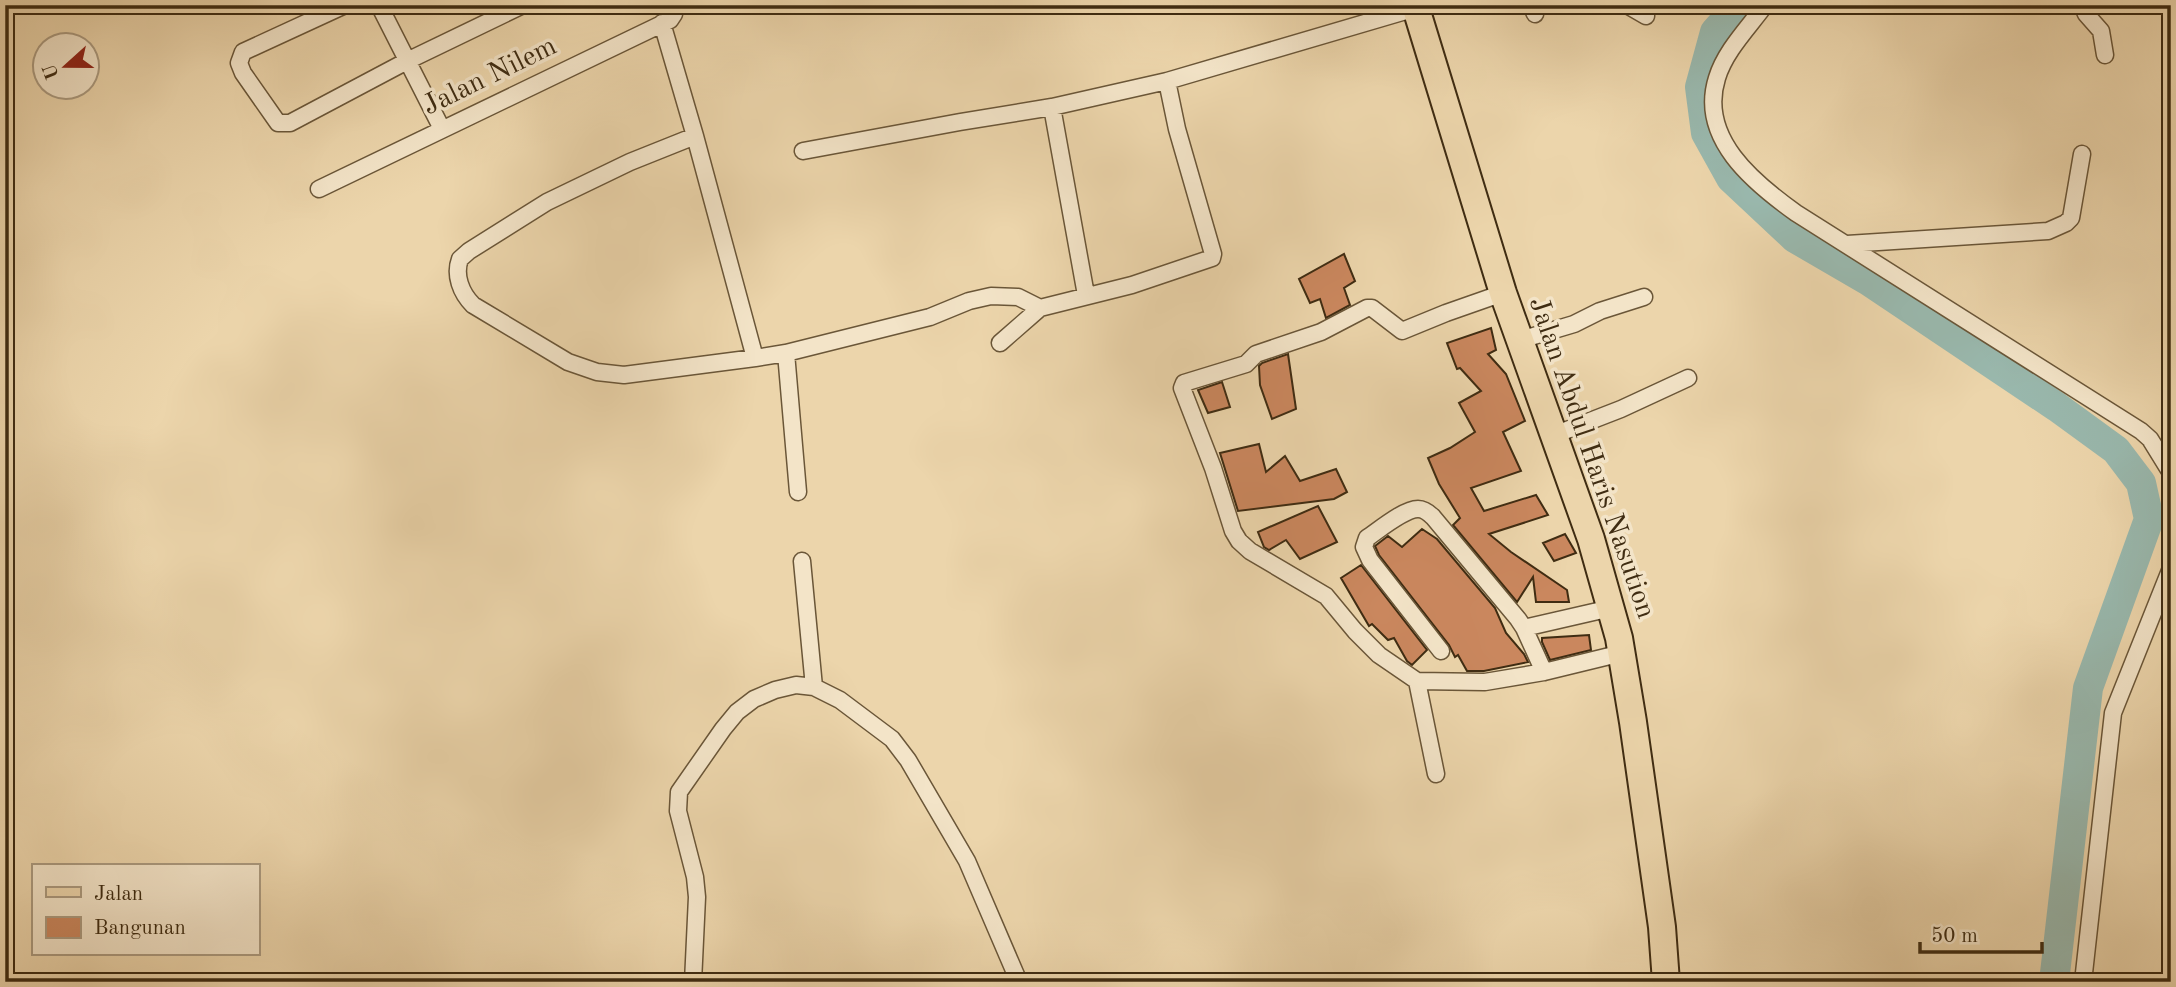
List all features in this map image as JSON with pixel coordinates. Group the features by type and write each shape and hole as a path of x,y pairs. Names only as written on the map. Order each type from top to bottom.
{"main road":[{"name":"Jalan Abdul Haris Nasution","path":"1416,7 1503,293 1591,539 1611,608 1622,653 1633,722 1662,927 1666,982"}],"street":[{"path":"345,5 243,52 239,63 243,74 278,123 286,124 296,120 407,61 523,5"},
{"path":"379,5 442,130"},
{"name":"Jalan Nilem","path":"319,189 662,23 673,17 675,5"},
{"path":"1628,5 1646,16"},
{"path":"1765,5 1724,62 1714,91 1717,126 1723,142 1747,174 1796,213 2141,431 2157,448 2171,473"},
{"path":"2082,5 2101,31 2105,55"},
{"path":"803,151 1052,107 1167,81 1416,7"},
{"path":"662,23 755,359"},
{"path":"1000,343 1040,308 1132,285 1213,257 1177,129 1167,81"},
{"path":"1052,107 1086,295"},
{"path":"695,136 567,191 481,243 460,259 460,285 468,299 473,305 568,362 597,372 624,375 786,353 930,317 969,300 991,296 1018,297 1040,308"},
{"path":"1847,244 2036,233 2058,228 2066,223 2072,214 2082,154"},
{"path":"1503,293 1402,331 1372,308 1367,308 1321,332 1256,354 1246,364 1182,385 1233,531 1239,541 1250,551 1326,596 1379,655 1417,681 1485,682 1544,672 1622,653"},
{"path":"1520,340 1574,324 1600,311 1644,297"},
{"path":"786,353 798,492"},
{"path":"1554,435 1621,409 1688,378"},
{"path":"1441,651 1370,561 1364,547 1367,538 1416,509 1426,511 1433,517 1524,628 1544,672"},
{"path":"802,561 814,687"},
{"path":"2083,982 2113,713 2171,568"},
{"path":"1524,628 1611,608"},
{"path":"1417,681 1436,775"},
{"path":"693,982 697,897 695,877 678,811 679,792 737,712 754,699 796,685 814,687 840,700 892,739 908,760 967,862 1018,982"}],"building":[{"path":"1344,254 1355,281 1344,288 1350,305 1326,318 1320,299 1310,303 1299,279"},
{"path":"1491,328 1496,350 1488,354 1506,374 1525,421 1503,432 1521,471 1471,488 1484,511 1536,495 1548,515 1489,534 1567,590 1569,602 1536,602 1533,577 1517,602 1453,525 1460,518 1439,484 1428,458 1475,432 1459,403 1481,391 1460,368 1457,369 1447,343"},
{"path":"1288,354 1296,409 1272,419 1260,385 1259,366"},
{"path":"1222,382 1230,407 1208,413 1198,390"},
{"path":"1259,444 1266,472 1285,456 1300,481 1336,469 1347,492 1334,499 1238,511 1220,453"},
{"path":"1318,506 1337,542 1300,559 1286,540 1269,550 1264,547 1258,532"},
{"path":"1422,529 1437,539 1495,608 1506,633 1528,662 1484,671 1467,671 1458,655 1455,657 1449,645 1379,555 1375,546 1388,536 1402,547"},
{"path":"1565,534 1576,553 1554,561 1543,543"},
{"path":"1361,565 1427,650 1412,665 1394,638 1388,640 1372,624 1369,626 1341,578"},
{"path":"1589,635 1591,650 1550,660 1542,642 1542,638"}],"waterway":[{"path":"1739,5 1715,32 1700,87 1706,133 1731,178 1795,238 1869,281 2057,407 2116,450 2141,483 2149,519 2088,688 2054,982"}]}
